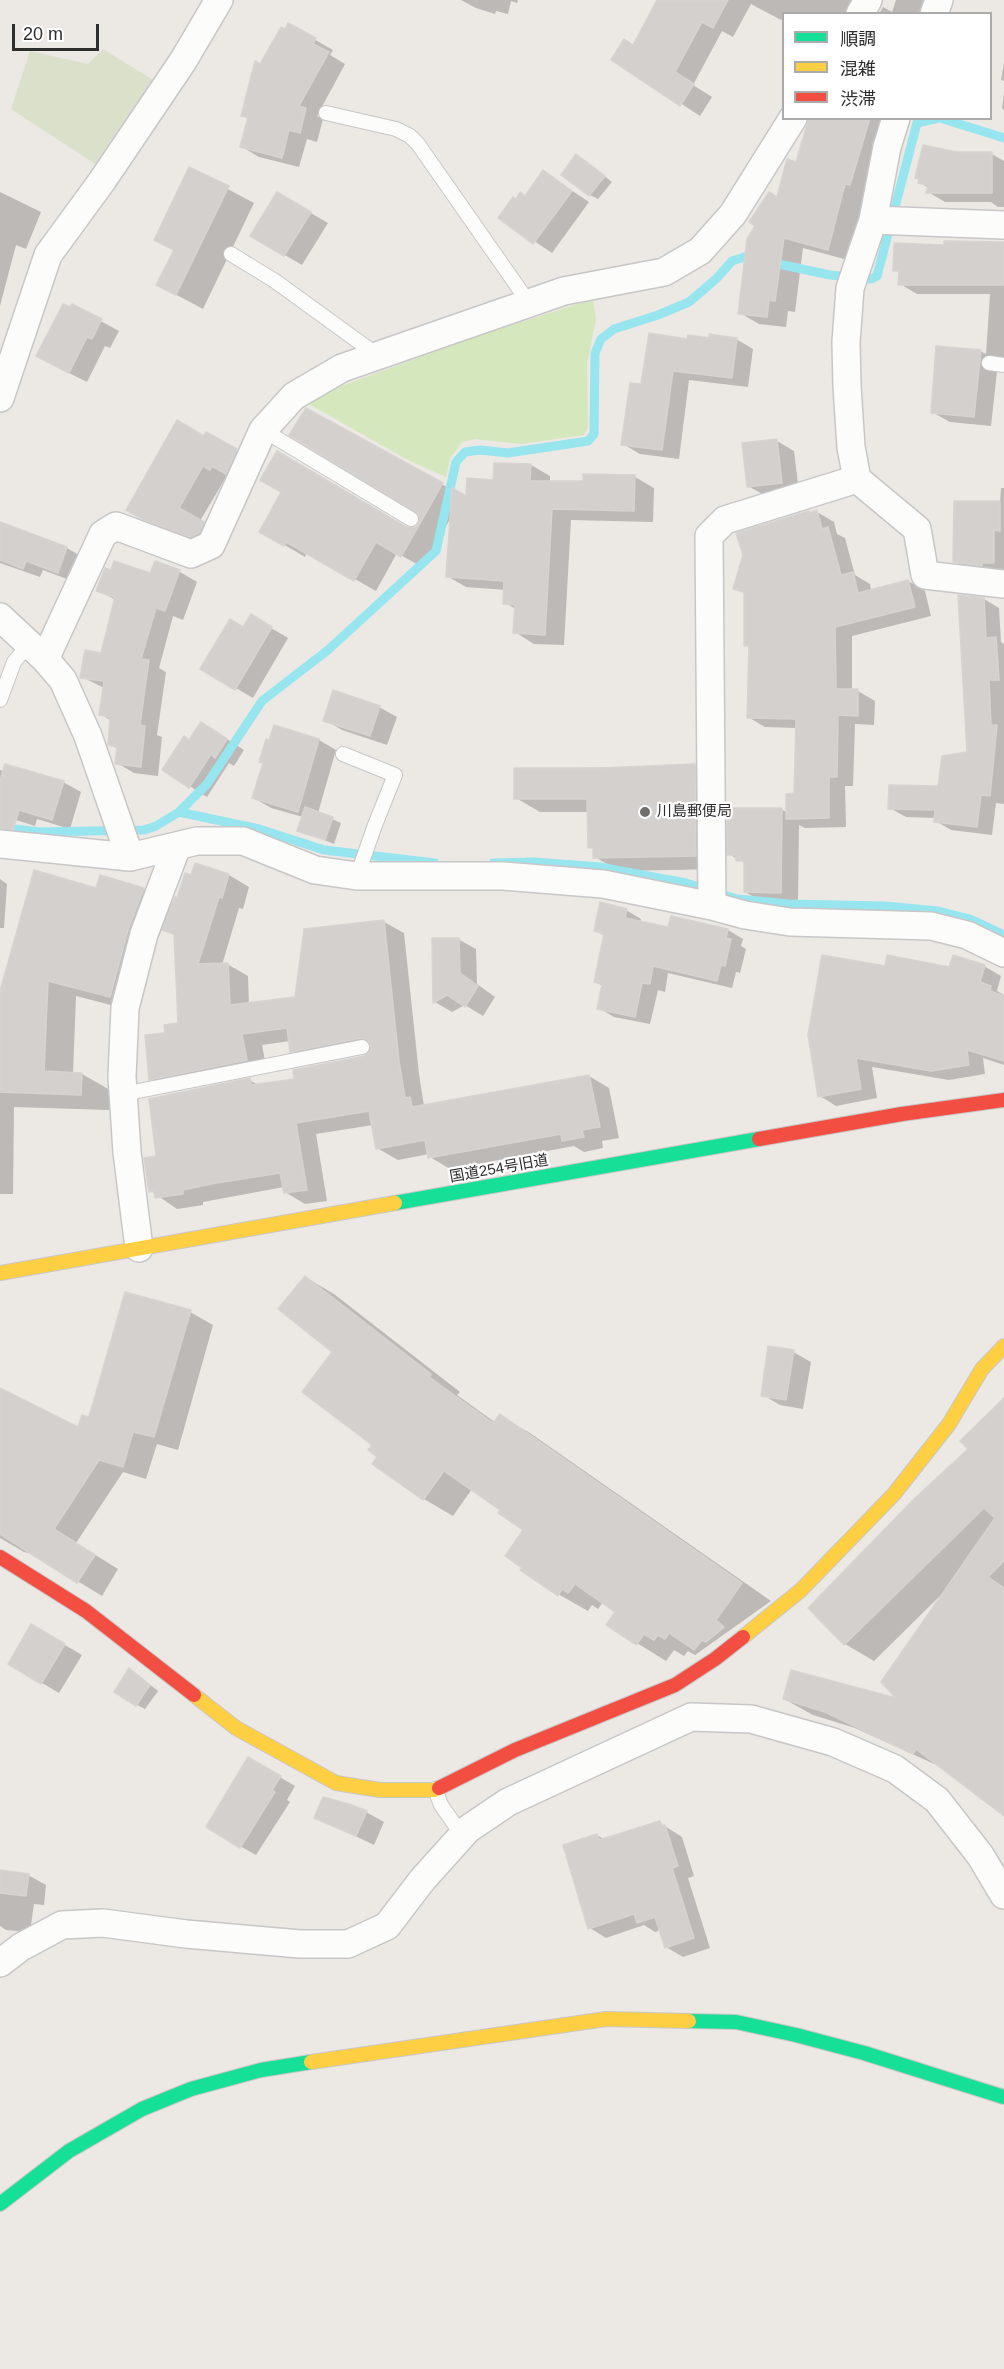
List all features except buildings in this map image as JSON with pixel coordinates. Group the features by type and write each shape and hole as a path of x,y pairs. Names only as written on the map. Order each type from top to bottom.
{"street":[{"path":"0,398 48,255 102,181 183,61 219,0"},
{"path":"37,651 103,534 116,526 191,554 211,545 263,430 294,396 342,368 528,303 564,291 664,272 700,251 733,214 793,120"},
{"path":"895,120 887,147 873,220 850,288 846,342 851,447 857,479 916,529 925,575 1004,584"},
{"path":"873,220 1004,225"},
{"path":"712,906 710,536 725,519 857,479"},
{"path":"0,617 37,651 63,680 88,736 130,856"},
{"path":"0,844 130,856 197,841 243,841 315,870 357,876 503,876 603,884 746,915 790,922 932,926 967,934 1004,954"},
{"path":"139,1248 127,1152 122,1077 125,1008 144,934 177,846"},
{"name":"国道254号旧道","path":"0,1273 902,1114 1004,1100"},
{"path":"0,1557 86,1611 236,1728 293,1761 336,1783 380,1790 435,1790 515,1750 675,1685 715,1659 801,1590 894,1494 949,1424 982,1369 1004,1346"},
{"path":"0,1557 0,1563"},
{"path":"675,1685 691,1717"},
{"path":"0,1963 21,1947 62,1925 104,1923 186,1934 300,1944 348,1944 387,1926 462,1834 508,1803 691,1717 751,1719 833,1742 895,1769 937,1800 980,1855 1004,1895"},
{"path":"0,2204 69,2151 142,2109 191,2089 261,2070 606,2019 736,2022 864,2053 1004,2097"}],"lane":[{"path":"326,113 396,129 410,136 418,144 528,303"},
{"path":"231,254 275,281 377,355"},
{"path":"989,363 1004,364"},
{"path":"263,430 411,519"},
{"path":"0,700 14,662 37,651"},
{"path":"343,754 395,775 357,876"},
{"path":"123,1094 362,1047"},
{"path":"435,1790 441,1805 462,1834"}],"green space":[{"path":"103,49 153,80 95,164 11,109 30,51 88,64"},
{"path":"593,299 596,320 587,363 588,427 584,435 521,444 475,439 462,442 450,459 446,477 408,460 307,403 317,395 475,337"}],"waterway":[{"path":"769,262 830,275 871,279 877,276 917,123 930,120"},
{"path":"946,120 1004,138"},
{"path":"179,812 207,784 262,701 328,650 436,551 456,462 465,452 480,450 508,453 588,441 594,434 595,353 601,339 614,329 689,302 716,279 732,261 745,257 755,259"},
{"path":"0,827 39,832 144,830 156,826 179,812 259,829 324,850 435,863"},
{"path":"493,863 534,862 600,867 686,883 737,899 789,904 885,906 938,911 970,919 1004,935"}],"traffic: fast":[{"path":"395,1203 759,1139"},
{"path":"689,2021 736,2022 796,2035 864,2053 1004,2097"},
{"path":"0,2204 69,2151 142,2109 191,2089 261,2070 311,2062"}],"traffic: slow":[{"path":"0,1273 395,1203"},
{"path":"743,1637 801,1590 894,1494 949,1424 982,1369 1004,1346"},
{"path":"194,1695 236,1728 336,1783 380,1790 434,1790 439,1788"},
{"path":"311,2062 606,2019 689,2021"}],"traffic: jam":[{"path":"759,1139 902,1114 1004,1100"},
{"path":"0,1557 86,1611 194,1695"},
{"path":"439,1788 515,1750 675,1685 715,1659 743,1637"}],"place":[{"name":"川島郵便局","path":"645,812"}]}
